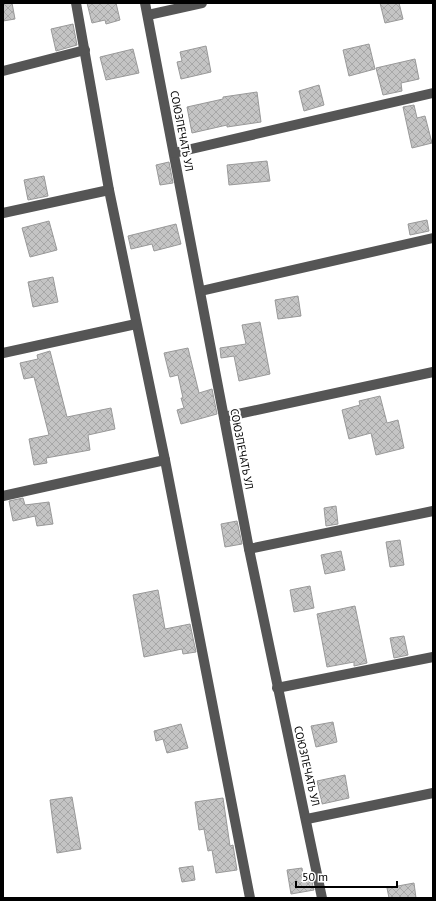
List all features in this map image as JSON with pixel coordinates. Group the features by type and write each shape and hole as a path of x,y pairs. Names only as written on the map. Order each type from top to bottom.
{"street":[{"path":"76,3 109,190 165,460 250,898"},
{"name":"СОЮЗПЕЧАТЬ УЛ","path":"145,3 249,549 277,688 307,819 322,898"},
{"path":"148,15 202,3"},
{"path":"3,71 85,50"},
{"path":"174,153 433,93"},
{"path":"3,213 109,190"},
{"path":"201,291 433,238"},
{"path":"3,353 136,324"},
{"path":"224,417 433,372"},
{"path":"3,496 165,460"},
{"path":"249,549 433,511"},
{"path":"277,688 433,657"},
{"path":"307,819 433,793"}],"building":[{"path":"3,3 12,3 15,19 3,21"},
{"path":"87,3 116,3 120,20 106,24 105,20 92,23"},
{"path":"380,3 399,3 403,19 385,23"},
{"path":"73,24 77,45 56,51 51,29"},
{"path":"369,44 375,69 349,76 343,50"},
{"path":"206,46 211,72 181,79 177,62 182,61 180,52"},
{"path":"133,49 139,73 106,80 100,57"},
{"path":"415,59 419,79 401,83 402,91 383,95 376,68"},
{"path":"319,85 324,105 304,111 299,91"},
{"path":"257,92 261,122 227,127 227,125 192,133 187,107 223,99 223,97"},
{"path":"414,105 417,118 425,116 432,143 412,148 403,107"},
{"path":"267,161 270,181 229,185 227,165"},
{"path":"169,162 173,183 160,185 156,165"},
{"path":"44,176 48,196 28,200 24,180"},
{"path":"427,220 429,231 410,235 408,224"},
{"path":"49,221 57,250 30,257 22,228"},
{"path":"176,224 181,244 154,251 152,244 131,249 128,236"},
{"path":"53,277 58,302 33,307 28,282"},
{"path":"298,296 301,316 278,319 275,300"},
{"path":"260,322 270,374 239,381 234,356 221,358 220,348 246,344 242,325"},
{"path":"188,348 199,393 212,389 217,414 181,424 177,410 184,408 178,375 170,377 164,353"},
{"path":"50,351 67,417 111,408 115,429 88,435 90,450 46,458 47,463 34,465 29,439 49,435 34,377 24,379 20,363 38,359 37,355"},
{"path":"380,396 387,423 398,420 404,448 376,455 371,433 349,439 342,410 360,405 359,401"},
{"path":"23,498 25,505 49,502 53,524 37,526 35,516 13,521 9,501"},
{"path":"336,506 338,524 326,526 324,508"},
{"path":"237,521 242,544 225,547 221,524"},
{"path":"400,540 404,565 390,567 386,542"},
{"path":"341,551 345,570 325,574 321,555"},
{"path":"310,586 314,608 294,612 290,590"},
{"path":"158,590 165,629 190,624 196,652 183,654 182,649 144,657 133,595"},
{"path":"355,606 367,663 354,666 354,662 327,667 317,614"},
{"path":"404,636 408,655 394,658 390,638"},
{"path":"333,722 337,742 316,747 311,726"},
{"path":"181,724 188,748 167,753 163,739 156,741 154,731"},
{"path":"345,775 349,798 322,804 317,781"},
{"path":"72,797 81,849 57,853 50,800"},
{"path":"223,798 230,846 233,845 237,870 216,873 212,850 208,851 204,829 199,830 195,802"},
{"path":"193,866 195,880 182,882 179,868"},
{"path":"302,868 303,875 310,874 314,890 291,894 287,870"},
{"path":"414,883 416,898 389,898 387,888"}]}
